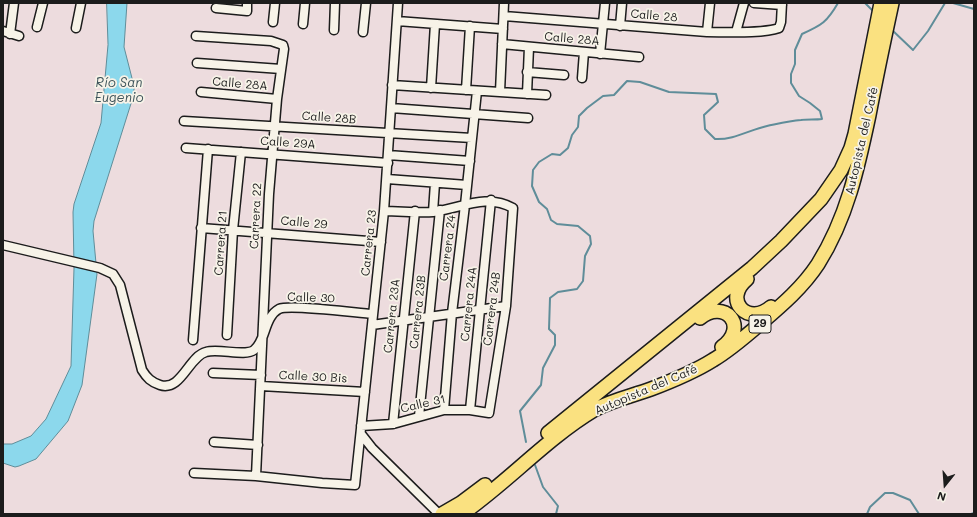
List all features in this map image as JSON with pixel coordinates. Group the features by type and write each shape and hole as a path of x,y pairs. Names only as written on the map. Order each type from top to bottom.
{"highway":[{"name":"Autopista del Café","path":"442,514 479,490 765,257 821,199 841,170 851,148 881,3"},
{"name":"Autopista del Café","path":"462,514 575,423 597,409 674,380 704,365 726,352 792,296 811,273 829,244 845,211 857,169 892,3"},
{"path":"821,199 792,236 773,257 738,288 736,301 738,306 743,311 754,315 760,314 770,308 787,292 812,263 837,228 845,211"},
{"path":"620,376 653,355 710,311 722,311 727,314 734,324 735,328 732,338 718,350 629,397"}],"street":[{"path":"14,3 7,33 19,36"},
{"path":"37,27 43,3"},
{"path":"76,28 81,3"},
{"path":"273,22 275,3"},
{"path":"303,24 305,3"},
{"path":"334,30 335,3"},
{"path":"363,32 366,3"},
{"name":"Carrera 23","path":"256,476 355,485 384,211 398,3"},
{"path":"500,92 504,3"},
{"path":"600,54 605,3"},
{"path":"620,26 622,3"},
{"path":"707,32 710,3"},
{"path":"736,32 744,3"},
{"path":"754,3 782,4"},
{"name":"Calle 28","path":"504,16 620,26 707,32 736,32 773,30 779,28 781,22 782,4"},
{"path":"216,8 247,7"},
{"path":"397,21 503,29"},
{"path":"431,88 435,24"},
{"path":"466,90 470,26"},
{"name":"Carrera 22","path":"196,36 271,41 280,44 284,49 277,99 272,154 256,476"},
{"name":"Calle 28A","path":"502,44 639,57"},
{"path":"527,94 529,47"},
{"path":"582,78 584,52"},
{"path":"197,63 281,69"},
{"path":"527,72 564,75"},
{"path":"392,85 546,95"},
{"name":"Carrera 24","path":"444,410 452,313 477,91"},
{"name":"Calle 28A","path":"201,92 277,99"},
{"path":"392,108 528,118"},
{"name":"Calle 28B","path":"184,121 472,138"},
{"name":"Calle 29A","path":"186,148 272,154 388,159"},
{"path":"193,340 208,150"},
{"name":"Carrera 21","path":"227,335 233,230 241,152"},
{"path":"388,159 470,161"},
{"path":"386,179 467,185"},
{"name":"Carrera 23B","path":"420,416 436,211 435,183"},
{"path":"384,211 436,211 491,200"},
{"name":"Carrera 24B","path":"490,413 506,306 513,208 504,202 491,200"},
{"name":"Carrera 24A","path":"470,410 491,200"},
{"name":"Carrera 23A","path":"393,424 415,211"},
{"name":"Calle 29","path":"201,228 381,242"},
{"path":"3,245 100,268 113,274 118,280 142,370 146,378 153,383 164,386 172,385 179,380 196,358 204,352 212,350 252,352 257,348 263,335"},
{"path":"372,325 506,306"},
{"name":"Calle 30","path":"263,335 270,320 280,309 286,308 373,314"},
{"path":"213,373 261,375"},
{"name":"Calle 30 Bis","path":"261,386 365,392"},
{"name":"Calle 31","path":"361,430 393,424 444,410 470,410 490,413"},
{"path":"361,430 372,448 439,514"},
{"path":"214,442 258,445"},
{"path":"194,473 256,476"}],"water":[{"name":"Río San Eugenio","path":"107,3 127,3 124,47 134,86 134,94 94,221 93,231 97,274 82,385 68,421 36,459 15,467 3,463 3,444 12,444 31,436 46,419 71,366 74,268 73,212 74,204 101,123 108,45"}],"waterway":[{"path":"526,442 520,411 541,385 543,368 555,345 555,335 549,329 550,298 558,292 577,289 583,281 585,256 591,244 590,236 578,226 557,224 551,220 547,209 539,202 532,186 533,170 539,162 552,154 560,155 568,148 572,135 578,127 579,116 603,96 614,95 627,81 640,82 669,92 716,94 718,102 704,115 705,129 715,139 729,138 760,128 788,122 822,119 820,111 799,96 791,83 791,74 795,64 795,50 802,34 815,28 827,19 838,3"},
{"path":"865,3 874,12"},
{"path":"891,29 913,50 928,31 945,3"},
{"path":"953,3 974,9"},
{"path":"535,465 543,487 558,506 556,514"},
{"path":"867,514 870,507 885,493 893,493 910,500 919,514"}]}
